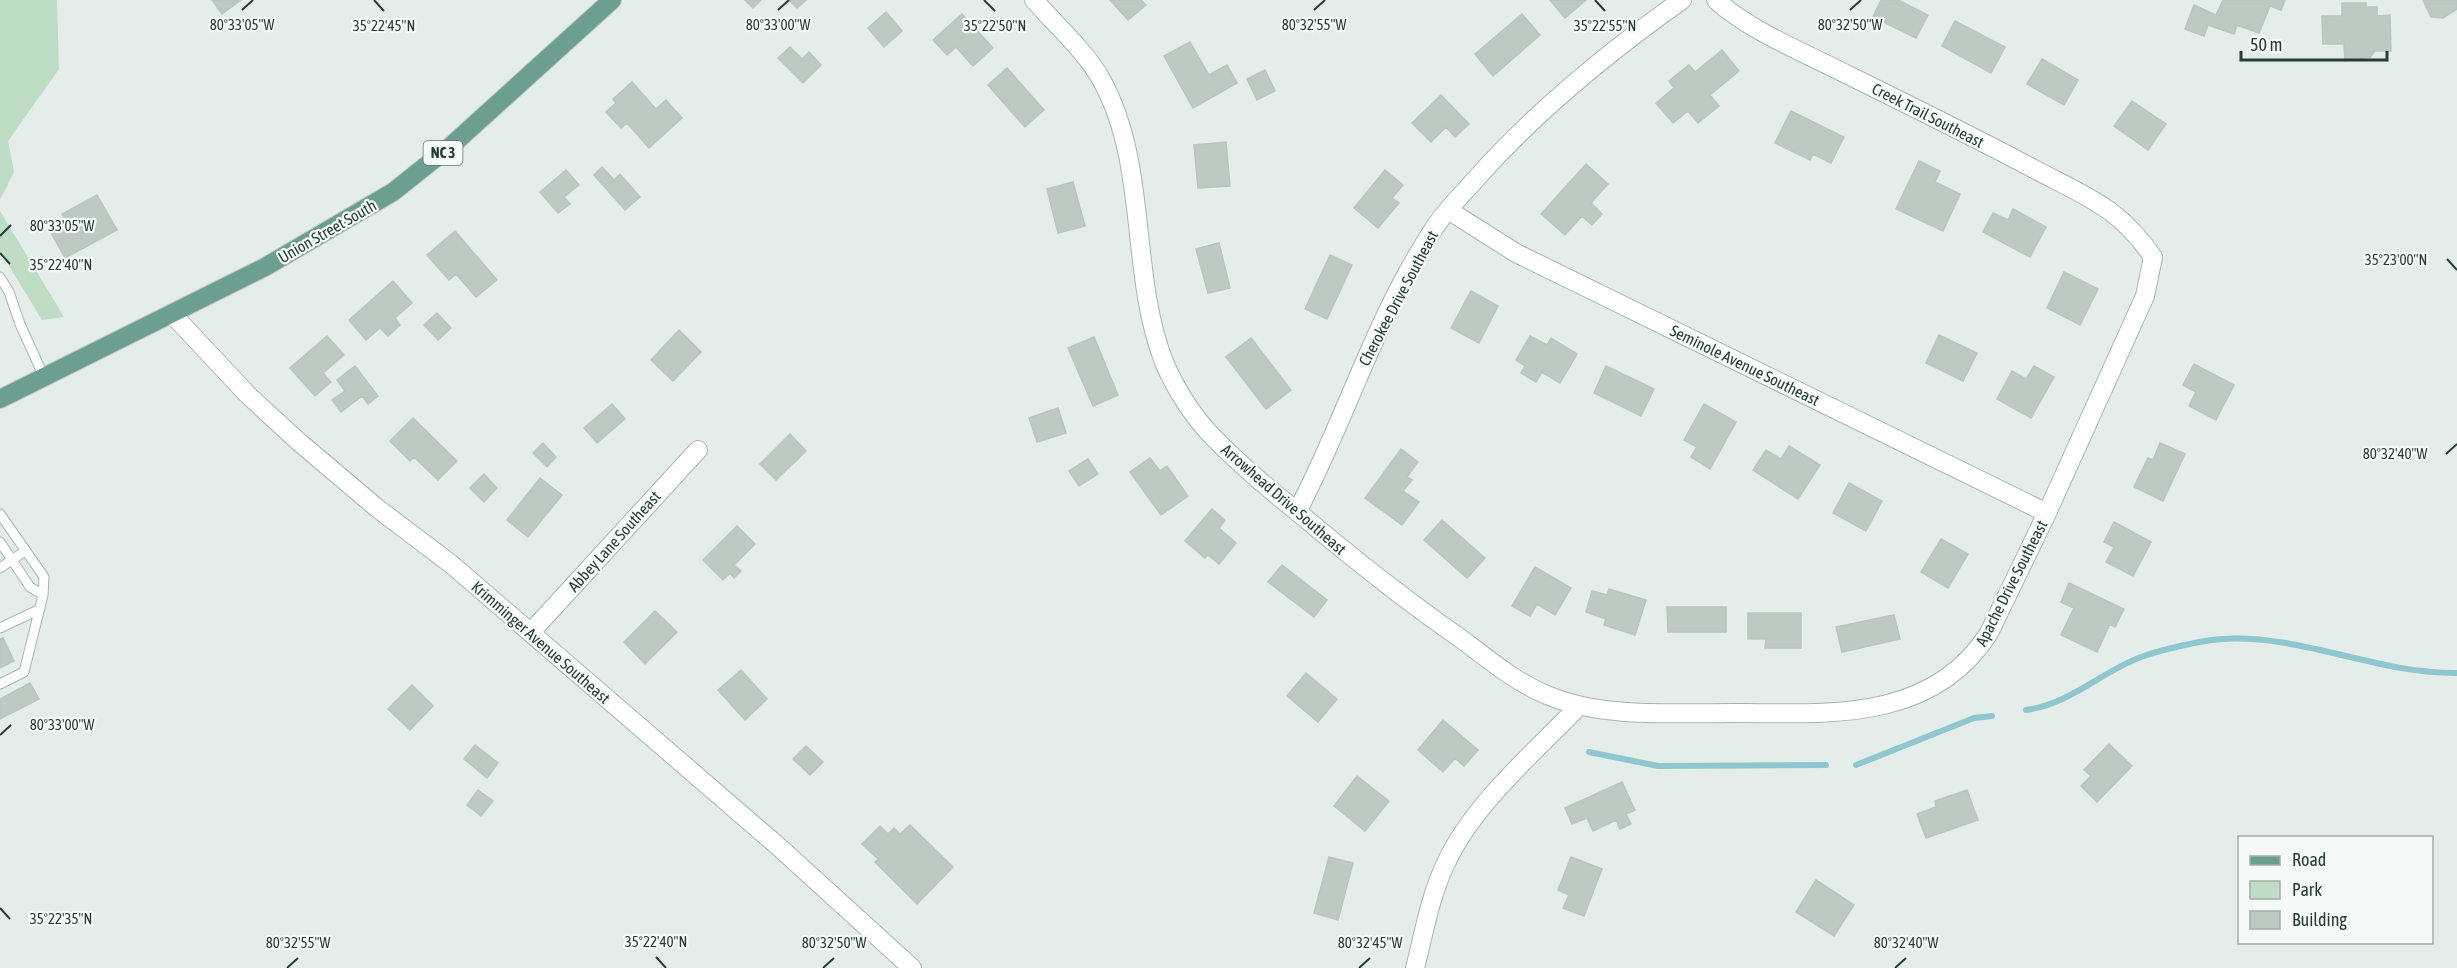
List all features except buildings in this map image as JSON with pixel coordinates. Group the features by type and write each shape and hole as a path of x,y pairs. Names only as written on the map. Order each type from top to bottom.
{"main road":[{"name":"Union Street South","path":"0,399 265,267 393,192 452,145 612,0"}],"street":[{"name":"Arrowhead Drive Southeast","path":"1034,0 1099,75 1120,124 1127,152 1148,301 1164,362 1188,406 1211,435 1297,512 1402,598 1516,678 1546,695 1579,706"},
{"name":"Cherokee Drive Southeast","path":"1297,512 1326,458 1354,382 1390,305 1433,229 1505,145 1574,84 1682,0"},
{"name":"Creek Trail Southeast","path":"1716,0 1730,12 1809,56 1951,125 2111,210 2137,234"},
{"name":"Seminole Avenue Southeast","path":"1448,210 1516,253 2047,513"},
{"name":"Apache Drive Southeast","path":"1579,706 1615,711 1777,713 1857,711 1880,707 1925,692 1946,679 1978,650 2006,601 2145,296 2153,257 2137,234"},
{"name":"Krimminger Avenue Southeast","path":"172,314 248,395 298,442 376,508 451,564 531,632 778,847 912,968"},
{"name":"Abbey Lane Southeast","path":"531,632 698,450"},
{"path":"1415,968 1435,887 1461,835 1503,784 1579,706"}],"lane":[{"path":"0,278 9,292 20,324 44,377"},
{"path":"0,514 44,577 43,595 24,672 0,684"},
{"path":"0,542 30,587 43,595"},
{"path":"0,568 25,551"},
{"path":"0,628 39,609"}],"green space":[{"path":"0,0 57,0 59,69 8,141 14,172 0,200"},
{"path":"0,211 64,317 42,320 0,251"}],"waterway":[{"path":"2026,710 2042,707 2071,695 2126,663 2141,657 2159,651 2222,639 2281,642 2398,667 2427,672 2457,673"},
{"path":"1856,765 1974,718 1992,716"},
{"path":"1589,752 1658,766 1826,765"}]}
